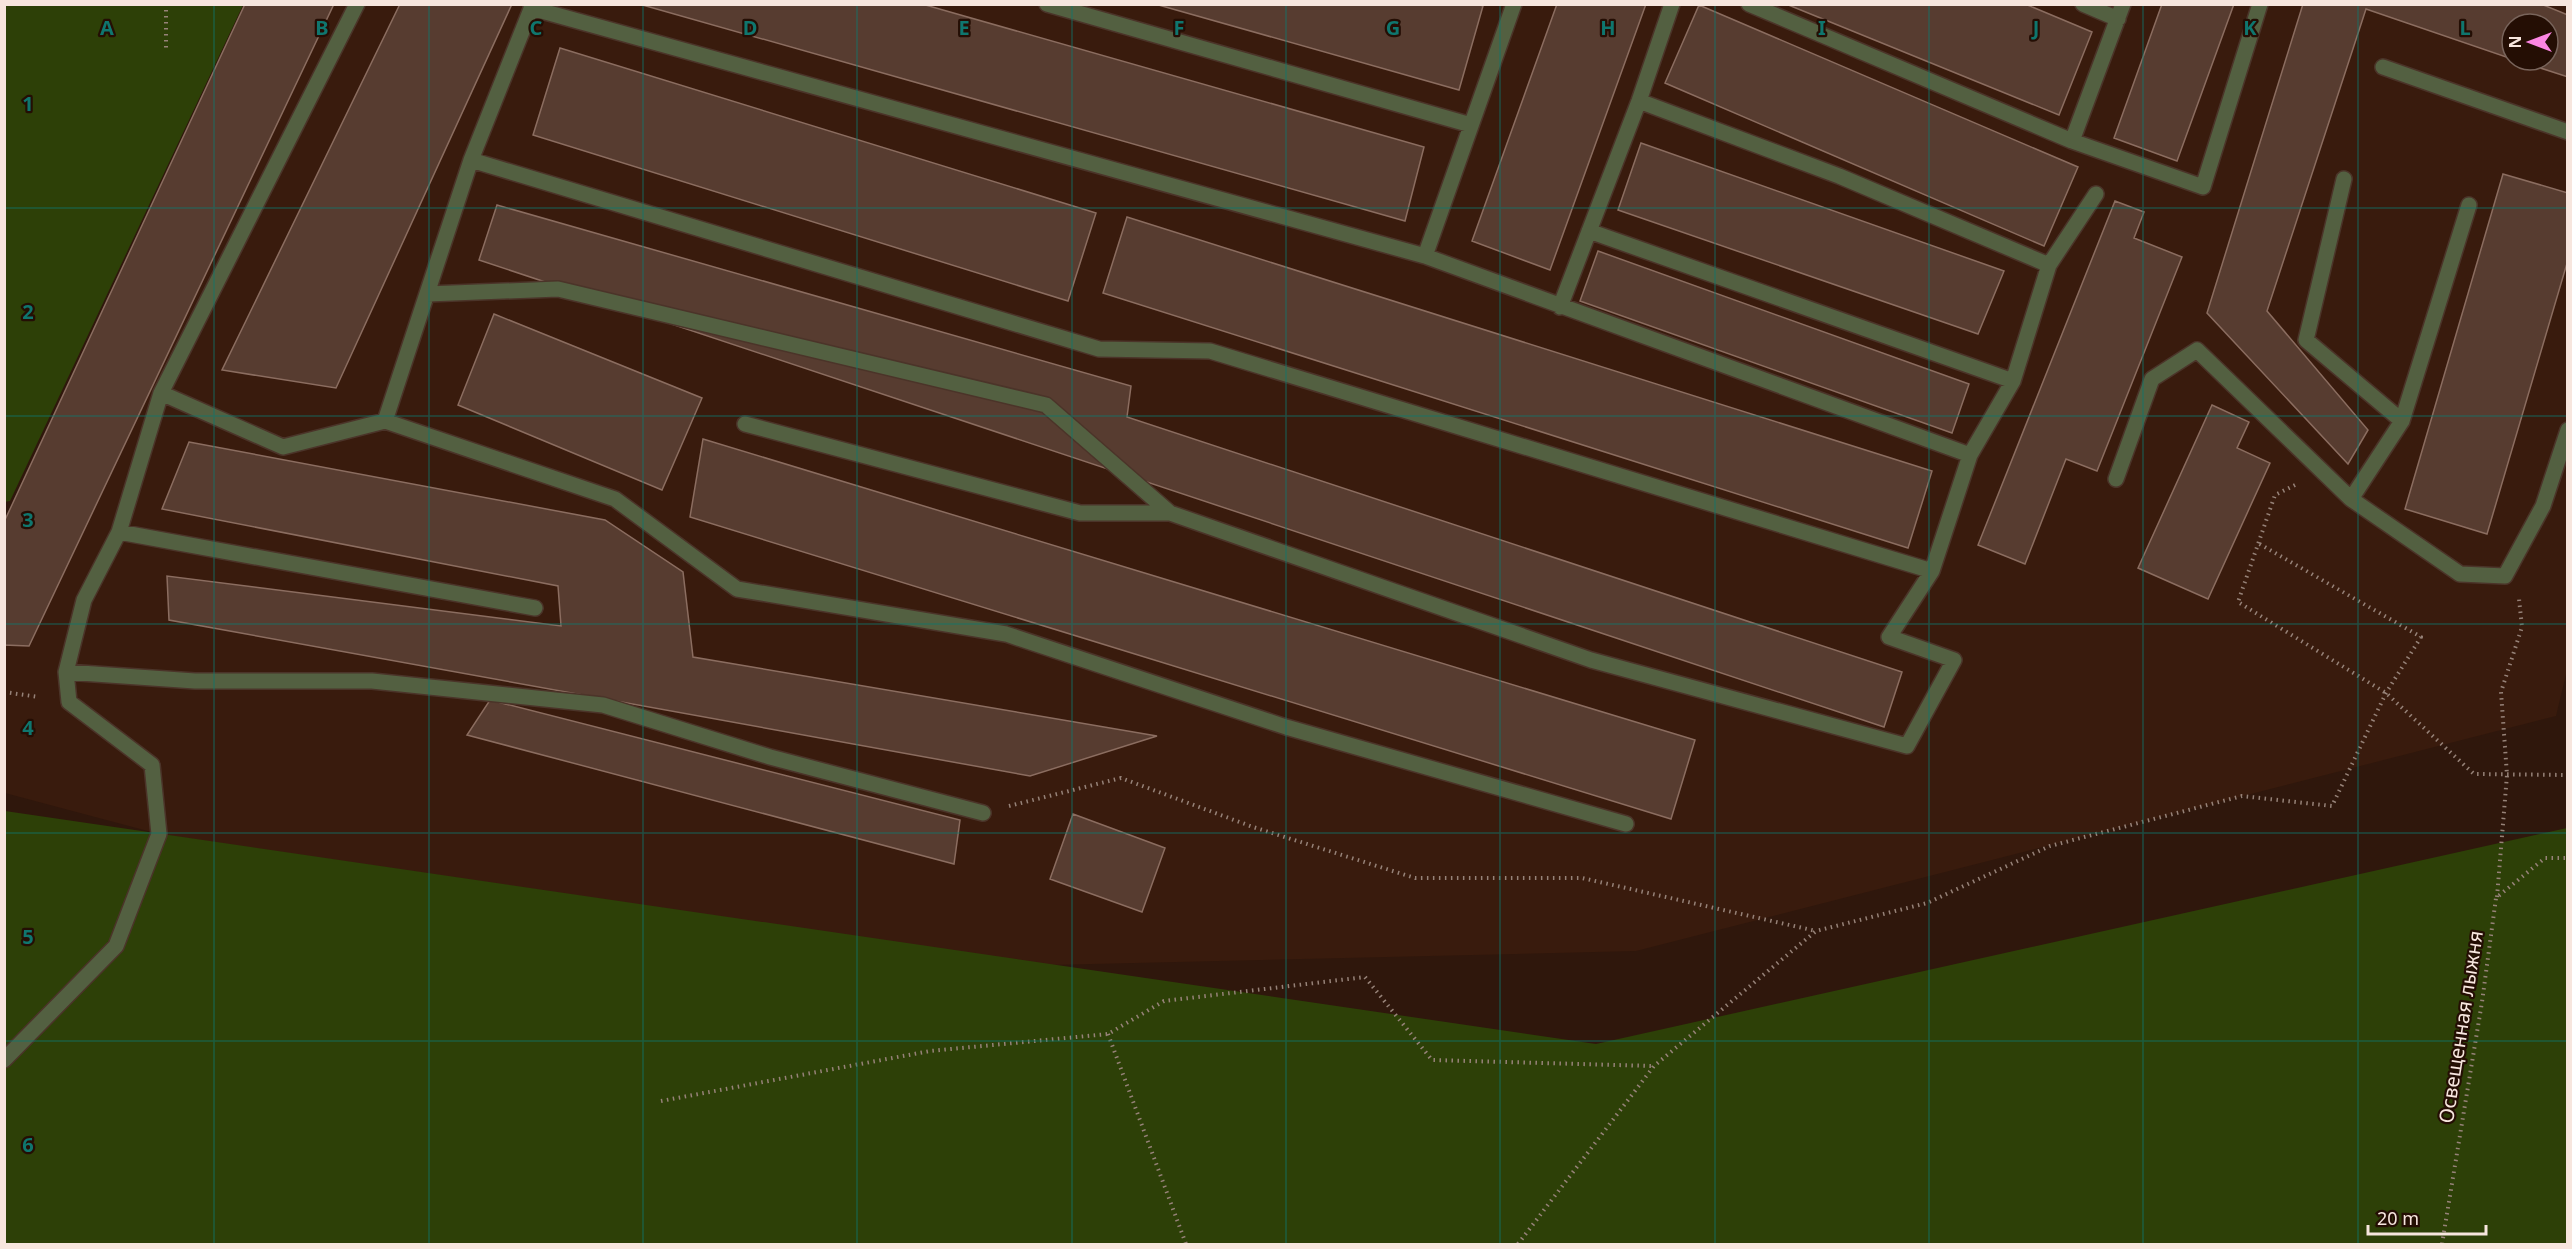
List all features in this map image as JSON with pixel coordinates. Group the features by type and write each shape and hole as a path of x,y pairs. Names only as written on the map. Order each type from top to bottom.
{"lane":[{"path":"4,1060 116,946 159,834 152,765 69,702 66,672 84,600 119,532 161,393 357,4"},
{"path":"1047,4 1471,125"},
{"path":"1425,256 1514,4"},
{"path":"1560,307 1639,101 1672,4"},
{"path":"1749,4 2072,141 2203,187 2260,4"},
{"path":"2072,141 2120,12 2083,4"},
{"path":"386,421 471,160 532,6 1425,256 1970,455"},
{"path":"2383,67 2568,132"},
{"path":"1639,101 1839,176 2049,266"},
{"path":"471,160 1099,349 1210,351 1932,571"},
{"path":"2344,180 2306,340 2402,421"},
{"path":"746,424 1080,513 1170,513 1591,660 1907,746 1954,660 1889,637 1932,571 1970,455 2013,381 2049,266 2096,194"},
{"path":"2351,499 2402,421 2469,205"},
{"path":"1589,231 2013,381"},
{"path":"427,294 558,289 1046,405 1170,513"},
{"path":"2116,478 2152,379 2197,350 2351,499 2460,574 2505,576 2543,506 2568,430"},
{"path":"161,393 283,447 386,421 615,499 737,589 1006,634 1286,727 1626,824"},
{"path":"119,532 535,608"},
{"path":"66,672 195,681 372,681 603,705 770,757 982,813"}],"path":[{"path":"166,4 166,48"},
{"path":"2322,471 2275,495 2238,602 2385,693 2474,774 2568,775"},
{"path":"1518,1245 1654,1066 1816,931 1927,903 2050,846 2242,796 2332,806 2385,693 2421,637 2258,543"},
{"name":"Освещенная лыжня","path":"2442,1245 2482,1002 2496,898 2507,775 2501,692 2522,627 2518,585 2505,576"},
{"path":"4,692 69,702"},
{"path":"982,813 1121,778 1253,827 1414,878 1582,878 1816,931"},
{"path":"2496,898 2545,858 2568,858"},
{"path":"661,1101 930,1051 1108,1034 1164,1001 1365,977 1432,1060 1654,1066"},
{"path":"1108,1034 1186,1245"}],"shaded area":[{"path":"277,5 2567,5 2568,666 2556,716 1636,951 1050,965 159,834 5,793 4,578"}],"green space":[{"path":"4,5 243,5 10,501 4,502"},
{"path":"5,811 1596,1044 2567,828 2567,1244 5,1244"}],"building":[{"path":"245,4 334,4 29,646 4,645 4,522"},
{"path":"400,4 512,4 336,388 222,370"},
{"path":"639,4 922,4 1424,147 1405,221"},
{"path":"1155,4 1477,4 1483,6 1459,90"},
{"path":"1557,4 1646,4 1550,270 1472,241"},
{"path":"1786,4 2025,4 2092,32 2059,115"},
{"path":"2162,4 2234,4 2177,161 2114,138"},
{"path":"2303,4 2541,4 2568,15 2568,77 2553,72 2560,72 2560,12 2500,12 2500,55 2366,9 2267,311 2368,430 2348,464 2207,313"},
{"path":"1699,5 2078,167 2044,246 1665,83"},
{"path":"560,48 1096,213 1068,301 533,135"},
{"path":"1641,143 2004,271 1978,334 1618,210"},
{"path":"2503,174 2568,193 2568,260 2487,534 2405,509"},
{"path":"2115,201 2144,212 2134,238 2182,257 2097,471 2066,459 2025,564 1978,545"},
{"path":"497,205 1131,386 1127,417 1902,672 1884,727 479,260"},
{"path":"1127,217 1932,471 1908,548 1103,293"},
{"path":"1598,251 1969,384 1952,433 1580,301"},
{"path":"494,314 702,398 662,490 458,405"},
{"path":"2212,405 2249,422 2237,448 2270,463 2208,599 2138,568"},
{"path":"703,439 1695,740 1671,819 690,517"},
{"path":"189,442 605,520 683,572 693,657 1157,736 1030,776 169,620 167,576 561,626 558,586 162,509"},
{"path":"490,700 960,820 954,864 467,735"},
{"path":"1073,814 1165,848 1142,912 1050,879"}]}
